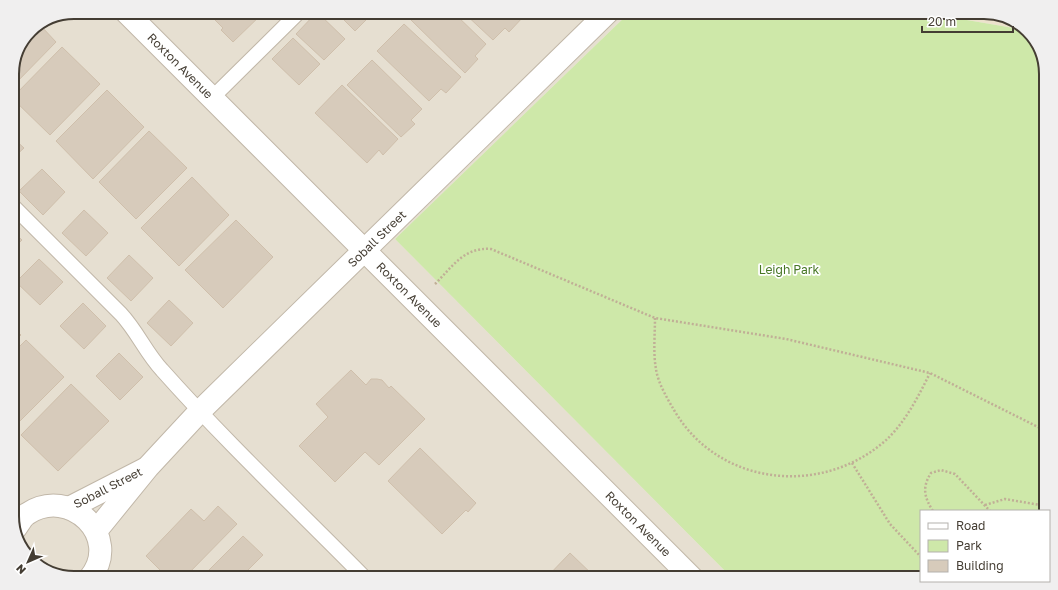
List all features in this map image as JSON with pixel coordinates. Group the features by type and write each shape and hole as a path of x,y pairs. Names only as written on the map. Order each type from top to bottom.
{"street":[{"name":"Roxton Avenue","path":"133,19 685,571"},
{"name":"Soball Street","path":"96,531 148,467 200,412 601,19"},
{"name":"Soball Street","path":"69,508 148,467"},
{"path":"19,516 45,506 69,508 83,515 96,531 100,551 96,571"}],"lane":[{"path":"212,98 292,19"},
{"path":"19,212 132,326 160,368 200,412 358,571"}],"path":[{"path":"417,303 468,252 480,248 491,249 655,318 786,339 930,373 1039,428"},
{"path":"655,318 656,369 665,395 683,426 704,447 734,466 763,475 795,477 830,471 860,460 886,440 911,409 930,373"},
{"path":"852,463 890,524 920,556"},
{"path":"932,510 924,494 926,481 931,472 941,470 955,474 989,510"},
{"path":"985,505 1005,499 1039,505"}],"shaded area":[{"path":"67,19 623,19 395,239 725,571 67,571 48,564 48,542 26,542 22,534 19,519 19,71 25,50 30,41 38,33 47,26"},
{"path":"961,19 991,19 1005,23 1014,28"}],"green space":[{"name":"Leigh Park","path":"623,19 961,19 1014,28 1030,44 1036,56 1039,71 1039,510 920,510 920,571 725,571 395,239"}],"building":[{"path":"214,19 257,19 233,42 221,30 223,28"},
{"path":"310,19 324,19 345,39 324,60 296,34"},
{"path":"343,19 367,19 355,31"},
{"path":"460,19 486,44 475,56 478,59 465,73 411,20"},
{"path":"470,19 521,19 509,32 505,28 493,40"},
{"path":"404,24 461,77 446,93 441,89 429,101 377,51"},
{"path":"44,29 56,42 19,80 21,60 30,41"},
{"path":"293,38 320,64 299,85 272,59"},
{"path":"62,47 100,84 50,135 19,105 19,91"},
{"path":"372,60 422,109 411,120 415,124 401,137 347,85"},
{"path":"342,85 398,139 383,155 379,150 367,163 315,113"},
{"path":"107,90 144,127 93,179 56,141"},
{"path":"149,131 187,168 136,219 99,182"},
{"path":"19,143 24,148 19,153"},
{"path":"42,169 65,192 43,215 19,191"},
{"path":"192,177 229,215 179,266 141,228"},
{"path":"84,210 108,233 86,256 62,233"},
{"path":"236,220 273,257 223,308 185,270"},
{"path":"129,255 153,278 131,301 107,278"},
{"path":"39,259 63,282 40,305 19,285 19,279"},
{"path":"169,300 193,323 171,346 147,323"},
{"path":"83,303 106,326 84,349 60,326"},
{"path":"26,340 64,377 19,422 19,347"},
{"path":"119,353 143,377 120,400 96,376"},
{"path":"351,370 366,385 371,379 382,380 389,388 391,386 425,419 379,465 365,452 335,482 299,446 328,417 316,404"},
{"path":"71,384 109,421 58,471 21,435"},
{"path":"420,448 476,503 468,512 466,510 442,534 388,481"},
{"path":"218,506 237,524 191,571 161,571 146,556 191,509 204,521"},
{"path":"243,536 263,555 248,570 249,571 208,571"},
{"path":"570,553 589,571 553,571"}]}
